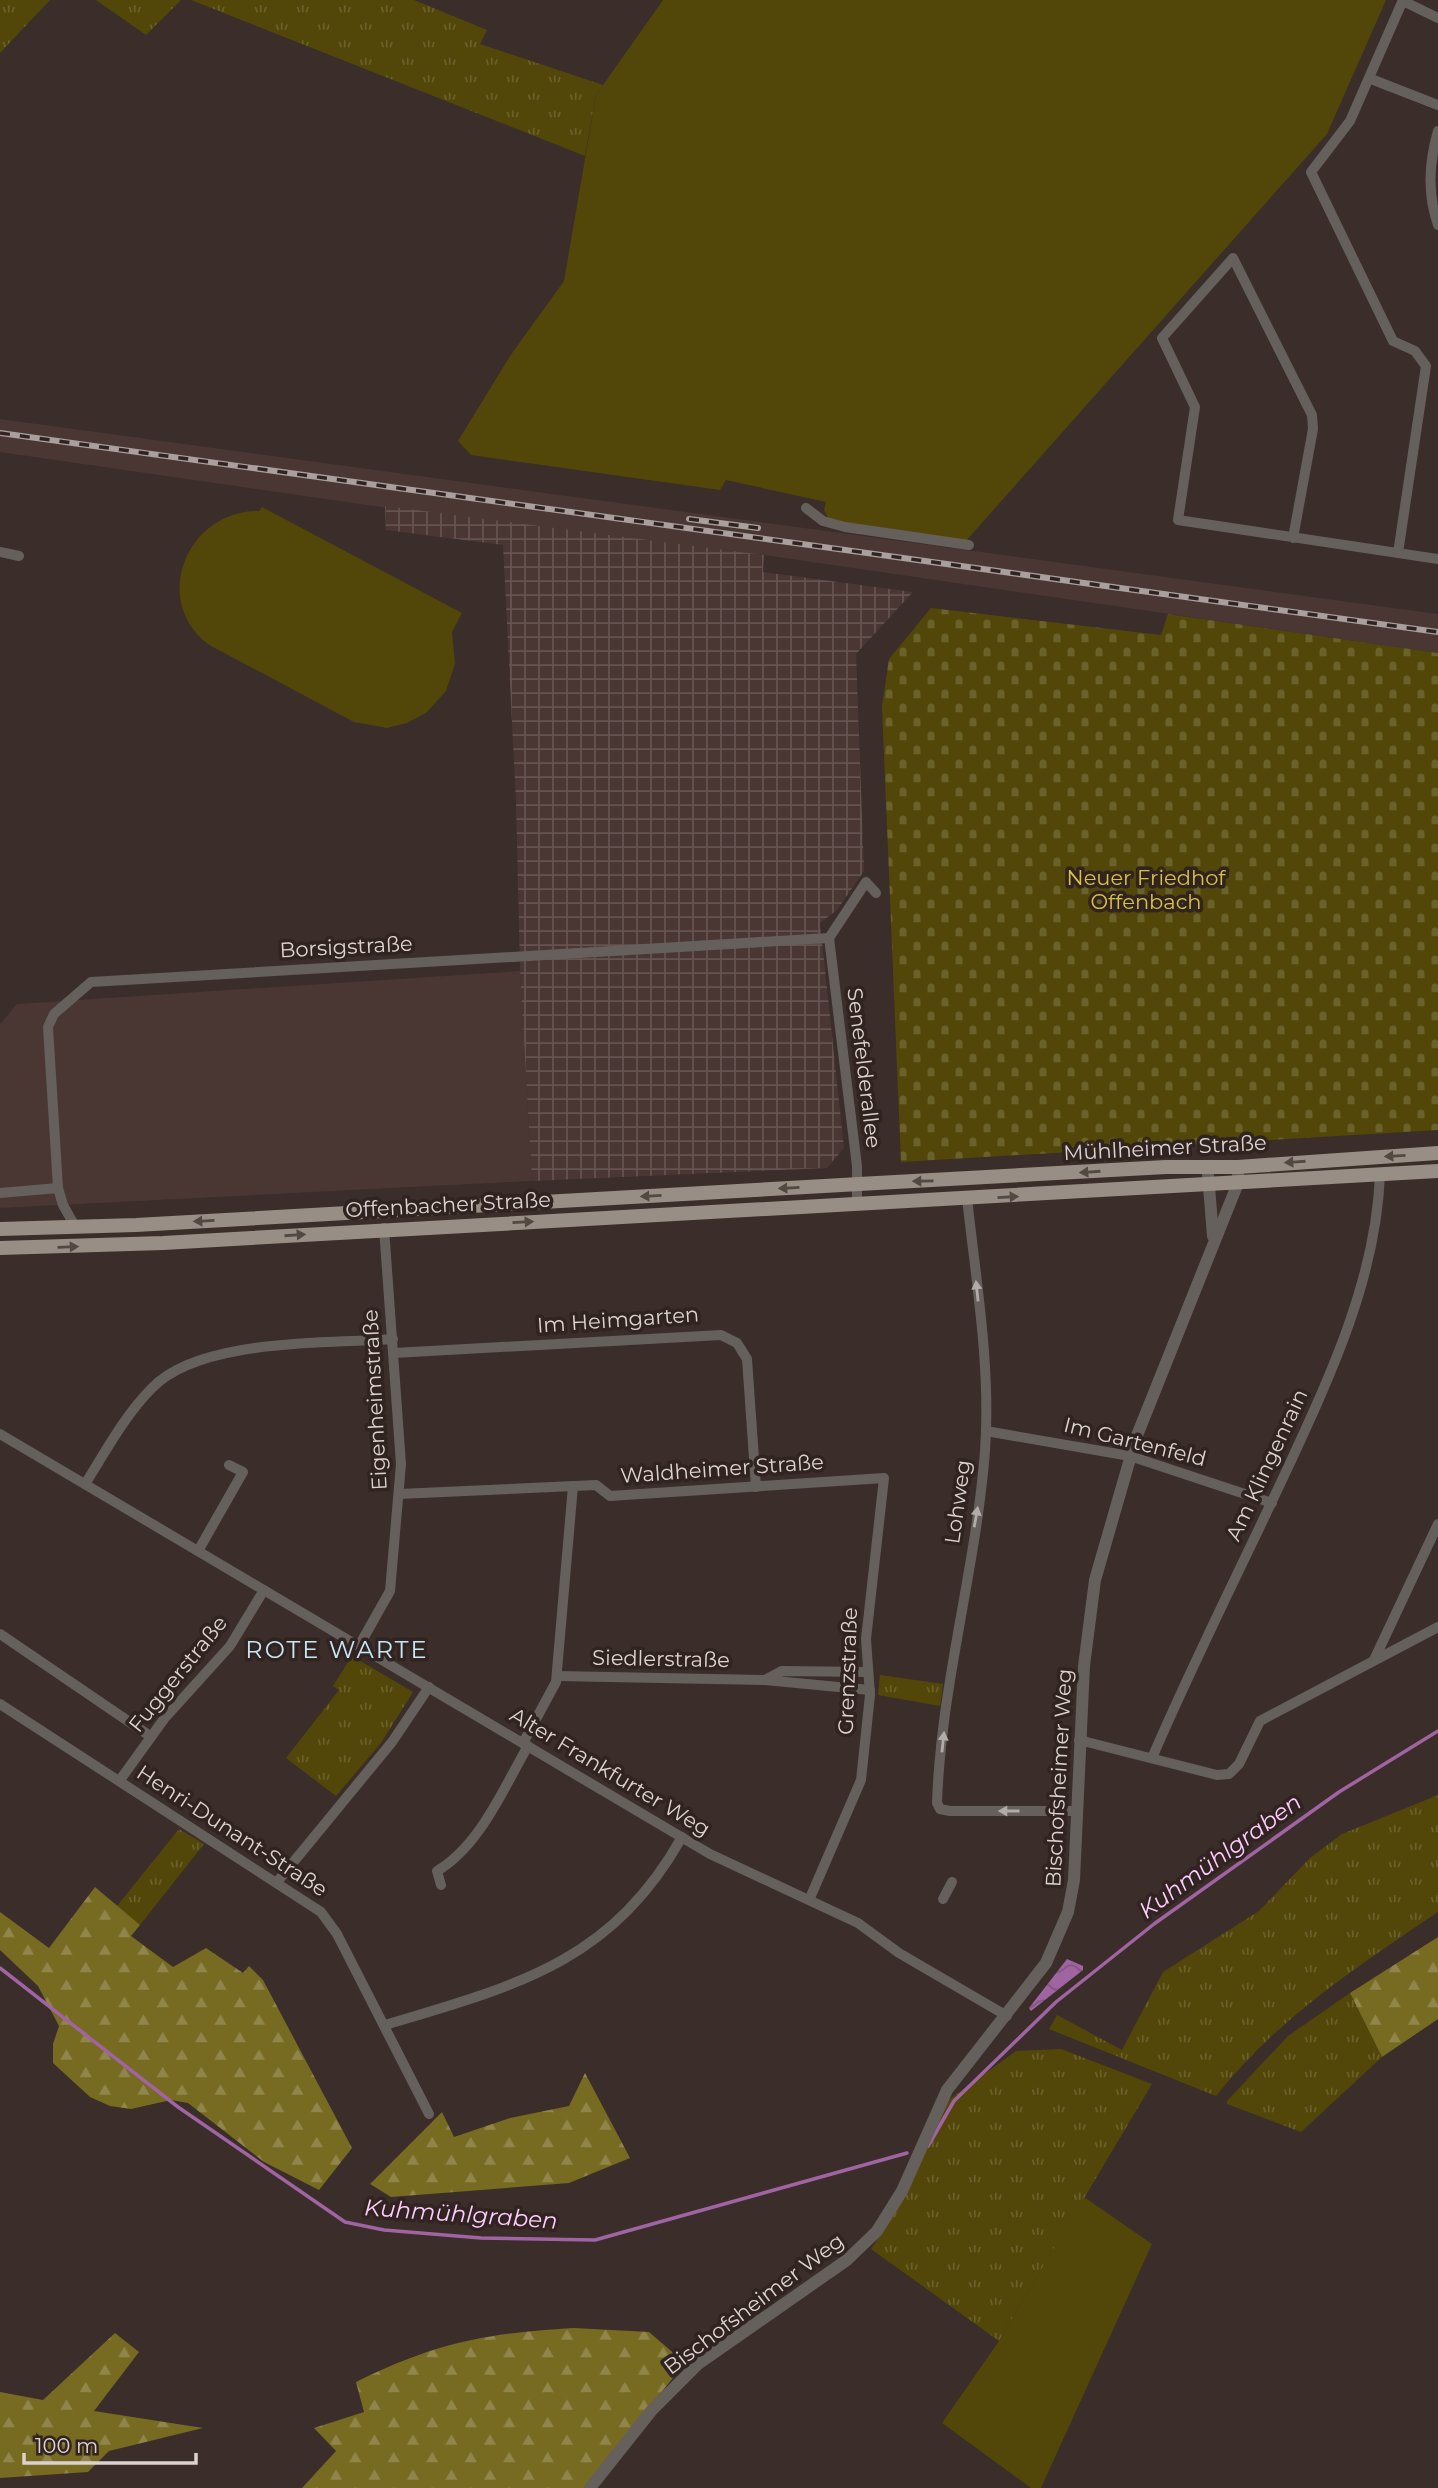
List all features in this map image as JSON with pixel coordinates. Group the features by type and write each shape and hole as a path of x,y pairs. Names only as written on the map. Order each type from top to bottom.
{"main road":[{"name":"Mühlheimer Straße","path":"894,1182 1238,1167 1438,1153"},
{"name":"Mühlheimer Straße","path":"899,1201 1438,1171"},
{"name":"Offenbacher Straße","path":"0,1229 76,1228 894,1182"},
{"name":"Offenbacher Straße","path":"0,1248 112,1245 899,1201"}],"street":[{"path":"1398,553 1426,366 1415,351 1394,341 1311,172 1350,121 1371,79 1403,0 1438,18"},
{"path":"1371,79 1438,105"},
{"path":"1438,131 1433,148 1430,183 1438,225"},
{"path":"1293,538 1313,429 1312,415 1233,258 1162,338 1195,407 1178,520 1293,538 1438,559"},
{"path":"806,508 823,521 845,527 969,545"},
{"path":"0,552 19,556"},
{"path":"829,938 866,882 876,893"},
{"name":"Senefelderallee","path":"829,938 857,1203"},
{"name":"Borsigstraße","path":"76,1228 63,1205 58,1188 48,1027 61,1005 91,982 829,938"},
{"name":"Bischofsheimer Weg","path":"1208,1167 1213,1240"},
{"name":"Bischofsheimer Weg","path":"590,2488 672,2387 698,2364 865,2244 896,2202 947,2090 1046,1963 1068,1912 1074,1880 1079,1740 1095,1580 1130,1456 1213,1240 1238,1183 1238,1167"},
{"name":"Am Klingenrain","path":"1152,1758 1185,1680 1272,1503 1322,1390 1356,1301 1370,1250 1380,1175"},
{"path":"0,1193 58,1188"},
{"name":"Lohweg","path":"967,1198 986,1383 986,1431 981,1490 947,1698 937,1798 940,1809 1077,1811"},
{"name":"Eigenheimstraße","path":"359,1646 390,1591 399,1494 394,1353 384,1228"},
{"name":"Im Heimgarten","path":"394,1353 721,1335 737,1343 747,1359 756,1487"},
{"path":"85,1484 139,1403 162,1379 184,1366 245,1350 393,1339"},
{"name":"Im Gartenfeld","path":"986,1431 1130,1456 1272,1503"},
{"name":"Alter Frankfurter Weg","path":"0,1434 682,1837 724,1861 810,1898 864,1926 899,1953 1007,2015"},
{"path":"198,1550 243,1472 229,1465"},
{"name":"Waldheimer Straße","path":"399,1494 596,1485 610,1496 884,1478"},
{"name":"Grenzstraße","path":"810,1898 860,1780 870,1690 866,1639 884,1478"},
{"path":"440,1885 437,1871 456,1856 473,1836 554,1689 573,1486"},
{"path":"1374,1660 1438,1524"},
{"name":"Fuggerstraße","path":"120,1780 150,1736 224,1654 264,1590"},
{"path":"1079,1740 1217,1775 1229,1774 1239,1764 1260,1721 1438,1627"},
{"path":"0,1633 150,1736"},
{"name":"Siedlerstraße","path":"765,1680 782,1671 867,1672"},
{"name":"Siedlerstraße","path":"557,1676 765,1680 870,1690"},
{"path":"277,1882 392,1742 429,1687"},
{"name":"Henri-Dunant-Straße","path":"0,1703 277,1882 328,1920 429,2114"},
{"path":"385,2025 508,1987 573,1955 609,1930 635,1906 656,1881 682,1837"},
{"path":"943,1899 952,1882"}],"shaded area":[{"path":"0,419 1438,614 1438,653 764,555 381,507 0,452"},
{"path":"385,506 764,555 763,572 913,592 856,654 864,871 837,910 820,923 844,1148 827,1168 532,1181 520,971 516,801 503,545 386,530"},
{"path":"520,971 532,1181 0,1208 0,1024 17,1004"}],"green space":[{"path":"0,0 50,0 0,53"},
{"path":"96,0 181,0 146,35"},
{"path":"191,0 414,0 487,30 480,44 603,85 596,95 585,156"},
{"path":"663,0 1386,0 1327,134 965,542 830,521 824,510 826,502 726,480 720,490 471,455 458,441 510,356 564,281 596,95"},
{"path":"262,507 462,613 452,632 455,664 446,691 426,713 407,723 387,728 354,722 211,646 192,628 182,607 180,584 184,562 195,542 212,526 233,515 259,511"},
{"name":"Neuer Friedhof Offenbach","path":"931,608 1161,635 1168,614 1438,653 1438,1130 901,1162 882,706 889,659"},
{"path":"352,1656 413,1692 381,1743 336,1796 286,1758 339,1690 333,1686"},
{"path":"880,1675 943,1684 940,1706 878,1695"},
{"path":"1438,1795 1438,1912 1348,1974 1292,2018 1240,2068 1216,2096 1049,2029 1057,2015 1122,2050 1163,1972 1259,1911 1310,1858 1342,1834"},
{"path":"179,1829 204,1844 140,1925 117,1906"},
{"path":"95,1887 140,1925 131,1936 173,1967 206,1948 243,1973 249,1966 263,1980 352,2148 319,2190 264,2162 188,2103 171,2100 131,2109 110,2106 90,2097 53,2063 53,2044 59,2026 38,1986 0,1950 0,1912 49,1948"},
{"path":"1438,1937 1438,2019 1382,2057 1350,1993"},
{"path":"1350,1993 1382,2057 1301,2132 1227,2104 1288,2036"},
{"path":"1061,2049 1152,2084 999,2341 871,2249 892,2217 943,2104 1016,2051"},
{"path":"585,2073 630,2158 569,2183 391,2197 370,2184 442,2112 454,2137 510,2118 569,2106"},
{"path":"1084,2197 1152,2244 1041,2488 1031,2488 942,2423 999,2341"},
{"path":"574,2328 649,2332 685,2363 584,2488 302,2488 336,2451 314,2428 364,2412 356,2382 411,2358 462,2342 514,2333"},
{"path":"115,2333 139,2352 94,2411 203,2428 109,2451 88,2472 0,2478 0,2392 43,2400"}],"water":[{"path":"1067,1959 1083,1966 1083,1970 1031,2011 1029,2008"}],"waterway":[{"name":"Kuhmühlgraben","path":"928,2146 954,2101 1056,2002 1154,1924 1339,1792 1438,1731"},
{"name":"Kuhmühlgraben","path":"0,1968 178,2107 345,2222 384,2230 481,2238 595,2240 907,2153"}],"railway":[{"path":"0,433 1438,632"},
{"path":"689,519 758,528"}],"district":[{"name":"ROTE WARTE","path":"337,1650"}]}
